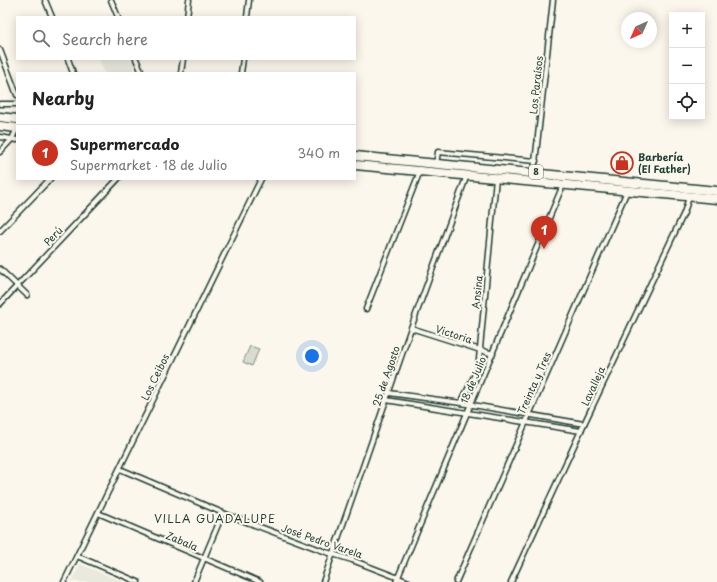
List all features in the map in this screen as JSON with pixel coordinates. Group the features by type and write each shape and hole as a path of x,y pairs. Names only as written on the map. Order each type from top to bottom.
{"highway":[{"path":"0,117 16,119"},
{"path":"0,126 16,128"},
{"name":"8","path":"356,156 534,172 717,193"},
{"name":"8","path":"356,165 689,197 717,193"}],"street":[{"path":"45,0 52,16"},
{"path":"111,0 118,16"},
{"path":"187,16 189,0"},
{"path":"247,16 249,0"},
{"name":"Los Paraísos","path":"534,172 553,0"},
{"path":"0,50 16,92"},
{"path":"68,60 74,72"},
{"path":"136,60 142,72"},
{"path":"181,72 183,60"},
{"path":"241,72 243,60"},
{"path":"0,104 16,104"},
{"path":"0,152 12,140 16,130"},
{"path":"0,137 16,140"},
{"path":"436,164 438,152 536,161"},
{"path":"366,309 420,171"},
{"name":"25 de Agosto","path":"323,582 334,554 411,328 467,175"},
{"name":"Ansina","path":"461,404 478,368 496,178"},
{"path":"0,231 49,180"},
{"name":"Perú","path":"0,304 117,180"},
{"name":"Los Ceibos","path":"64,582 261,180"},
{"name":"18 de Julio","path":"397,580 563,185"},
{"name":"Treinta y Tres","path":"456,582 627,191"},
{"name":"Lavalleja","path":"511,582 684,213 689,197"},
{"path":"0,269 27,295"},
{"name":"Victoria","path":"411,328 493,354"},
{"path":"389,393 529,414 584,424"},
{"path":"386,400 581,431"},
{"name":"José Pedro Varela","path":"120,469 223,513 352,560 397,580 409,582"},
{"path":"194,582 223,513"},
{"name":"Zabala","path":"98,514 260,582"},
{"path":"77,556 138,582"}],"shaded area":[{"path":"99,60 132,60 134,65 132,72 105,72"},
{"path":"356,160 660,189 641,189 356,162"},
{"path":"250,346 259,349 252,366 243,362"},
{"path":"80,564 124,582 71,582"}],"place":[{"name":"Barbería (El Father)","path":"622,163"},
{"name":"Supermercado","path":"544,249"}],"district":[{"name":"VILLA GUADALUPE","path":"215,519"}]}
